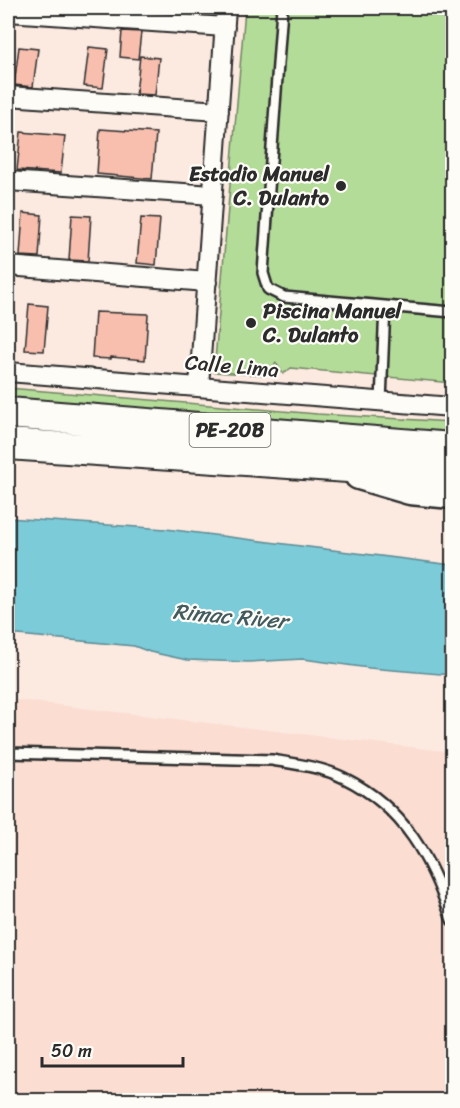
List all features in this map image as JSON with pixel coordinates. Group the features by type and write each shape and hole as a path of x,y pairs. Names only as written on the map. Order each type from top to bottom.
{"highway":[{"name":"PE-20B","path":"8,413 453,448"},
{"name":"PE-20B","path":"8,444 453,474"}],"main road":[{"path":"328,466 410,490 453,494"}],"street":[{"path":"200,386 226,8"},
{"path":"8,12 225,27"},
{"path":"8,96 219,111"},
{"path":"8,181 213,195"},
{"path":"8,266 207,282"},
{"name":"Calle Lima","path":"8,372 453,407"}],"lane":[{"path":"282,8 263,273 268,289 284,297 453,312"},
{"path":"381,401 385,306"},
{"path":"8,753 272,760 315,768 342,777 367,791 387,807 407,828 432,869 453,920"}],"shaded area":[{"path":"8,699 452,752 452,1100 8,1100"}],"green space":[{"name":"Estadio Manuel C. Dulanto","path":"452,8 452,383 291,368 283,374 276,363 267,375 214,372 245,9"},
{"path":"8,388 317,414 452,422 452,433 259,417 8,402"}],"water":[{"name":"Rimac River","path":"8,518 166,529 452,565 452,675 369,668 303,659 248,662 187,660 134,646 8,634"}],"building":[{"path":"122,31 141,32 138,59 120,57"},
{"path":"19,47 38,49 33,87 14,85"},
{"path":"89,47 108,49 103,88 84,86"},
{"path":"140,56 159,58 155,95 136,94"},
{"path":"100,129 156,133 152,179 97,174"},
{"path":"21,132 65,136 61,173 17,170"},
{"path":"23,213 42,215 39,257 20,256"},
{"path":"72,215 91,216 88,261 69,260"},
{"path":"141,218 160,219 156,265 137,263"},
{"path":"29,304 48,306 44,351 25,350"},
{"path":"95,312 148,314 145,360 92,358"}],"place":[{"name":"Estadio Manuel C. Dulanto","path":"341,186"},
{"name":"Piscina Manuel C. Dulanto","path":"251,323"}]}
